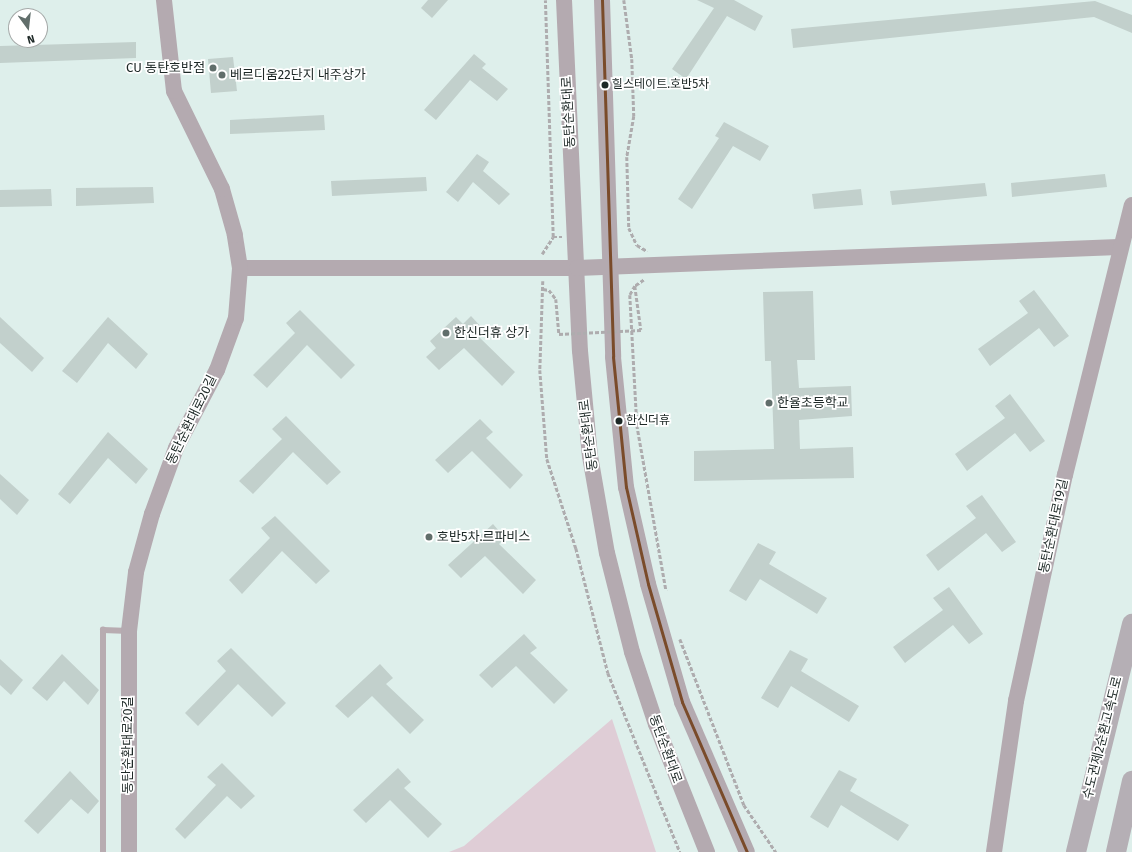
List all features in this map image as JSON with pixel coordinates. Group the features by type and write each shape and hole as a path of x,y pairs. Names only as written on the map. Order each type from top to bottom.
{"highway":[{"name":"수도권제2순환고속도로","path":"1076,852 1132,624"},
{"path":"1116,852 1132,781"}],"street":[{"name":"동탄순환대로20길","path":"129,852 129,631 136,572 152,514 176,448 217,370 236,318 240,268 235,235 222,189 174,91 164,0"},
{"name":"동탄순환대로","path":"564,0 575,236 590,456 607,553 632,652 656,724 707,852"},
{"path":"602,0 610,267 616,405 635,532 682,702 747,852"},
{"name":"동탄순환대로19길","path":"994,852 1016,701 1119,247 1132,205"},
{"path":"240,268 577,268 1119,247"}],"lane":[{"path":"103,852 103,630 129,631"}],"path":[{"path":"542,253 553,237 545,0"},
{"path":"624,0 634,109 627,157 631,235 637,245 647,250"},
{"path":"609,235 631,235"},
{"path":"553,237 575,236"},
{"path":"647,280 635,286 630,295 638,425 668,597"},
{"path":"635,286 641,330 559,334 556,299 549,290 543,290 540,370 547,459 576,548 608,672 680,852"},
{"path":"678,632 744,805 776,852"}],"shaded area":[{"path":"612,719 656,852 449,852 464,846"}],"building":[{"path":"428,0 448,0 432,18 421,8"},
{"path":"697,0 734,0 763,16 755,31 727,16 686,79 672,69 714,8"},
{"path":"1095,1 1132,15 1132,33 1094,17 793,48 791,29"},
{"path":"136,42 136,58 0,63 0,46 8,46 8,48 48,48 48,45"},
{"path":"474,54 486,64 482,68 508,89 497,101 470,80 436,120 424,110"},
{"name":"베르디움22단지 내주상가","path":"233,57 237,91 211,93 208,59"},
{"path":"324,115 325,130 230,134 230,120"},
{"path":"724,122 769,146 760,161 733,146 692,209 678,199 719,138 715,136"},
{"path":"477,154 489,162 483,171 510,194 499,205 473,182 458,202 446,192"},
{"path":"1105,174 1107,187 1012,197 1011,183"},
{"path":"426,177 427,191 332,196 331,181"},
{"path":"985,183 987,196 892,205 890,191"},
{"path":"153,187 154,203 76,206 76,188"},
{"path":"51,189 52,206 0,207 0,190"},
{"path":"861,189 863,205 814,209 812,194"},
{"path":"1034,290 1069,336 1054,347 1039,328 990,366 978,349 1028,313 1019,301"},
{"path":"813,291 815,360 797,360 799,388 851,386 852,416 799,420 800,449 853,447 854,478 694,481 694,451 774,449 771,361 765,361 763,292"},
{"path":"300,310 355,365 341,379 307,345 267,388 253,375 295,333 286,323"},
{"path":"471,316 484,330 478,336 515,372 502,386 464,348 439,370 426,357 436,348 430,341 456,317 463,324"},
{"path":"0,317 44,358 32,372 0,343"},
{"path":"108,317 148,354 136,369 108,343 77,383 62,371"},
{"path":"1010,394 1045,441 1030,452 1015,433 967,471 955,454 1005,418 995,406"},
{"path":"286,416 341,472 327,485 293,452 253,494 239,481 282,439 272,429"},
{"path":"480,419 493,432 486,438 523,475 510,489 472,451 448,473 435,460"},
{"path":"108,432 148,469 136,484 108,458 70,504 58,494"},
{"path":"0,474 29,500 17,515 0,499"},
{"path":"982,495 1016,542 1002,552 986,533 938,571 926,555 976,518 966,506"},
{"path":"275,516 330,571 316,584 282,551 242,594 229,580 270,538 261,528"},
{"path":"493,524 505,538 499,544 536,580 523,594 485,556 461,578 448,565"},
{"path":"758,543 776,552 769,564 827,598 817,614 760,579 746,601 729,591"},
{"path":"949,587 983,634 969,644 953,625 905,663 893,647 943,610 933,598"},
{"path":"524,634 537,648 530,653 568,690 554,704 516,666 492,688 479,675"},
{"path":"231,648 286,703 272,717 238,684 198,726 185,713 226,671 217,661"},
{"path":"790,650 808,659 801,671 859,706 849,722 791,686 778,708 761,698"},
{"path":"62,654 99,690 88,705 64,681 47,701 32,688"},
{"path":"0,659 23,680 11,695 0,685"},
{"path":"380,664 393,678 386,684 424,720 410,734 372,696 348,718 335,706"},
{"path":"222,763 255,796 241,809 227,796 185,839 175,829 216,785 207,777"},
{"path":"398,768 411,782 404,788 442,824 428,838 390,800 366,823 353,810"},
{"path":"839,770 857,779 850,791 909,825 898,841 841,805 828,828 810,817"},
{"path":"70,771 99,801 88,814 71,799 38,834 24,821"}],"transit line":[{"path":"602,0 613,357 626,487 648,584 682,702 747,852"}],"place":[{"name":"CU 동탄호반점","path":"213,68"},
{"name":"베르디움22단지 내주상가","path":"222,75"},
{"name":"힐스테이트.호반5차","path":"605,85"},
{"name":"한신더휴 상가","path":"446,333"},
{"name":"한율초등학교","path":"769,403"},
{"name":"한신더휴","path":"619,421"},
{"name":"호반5차.르파비스","path":"429,537"}]}
